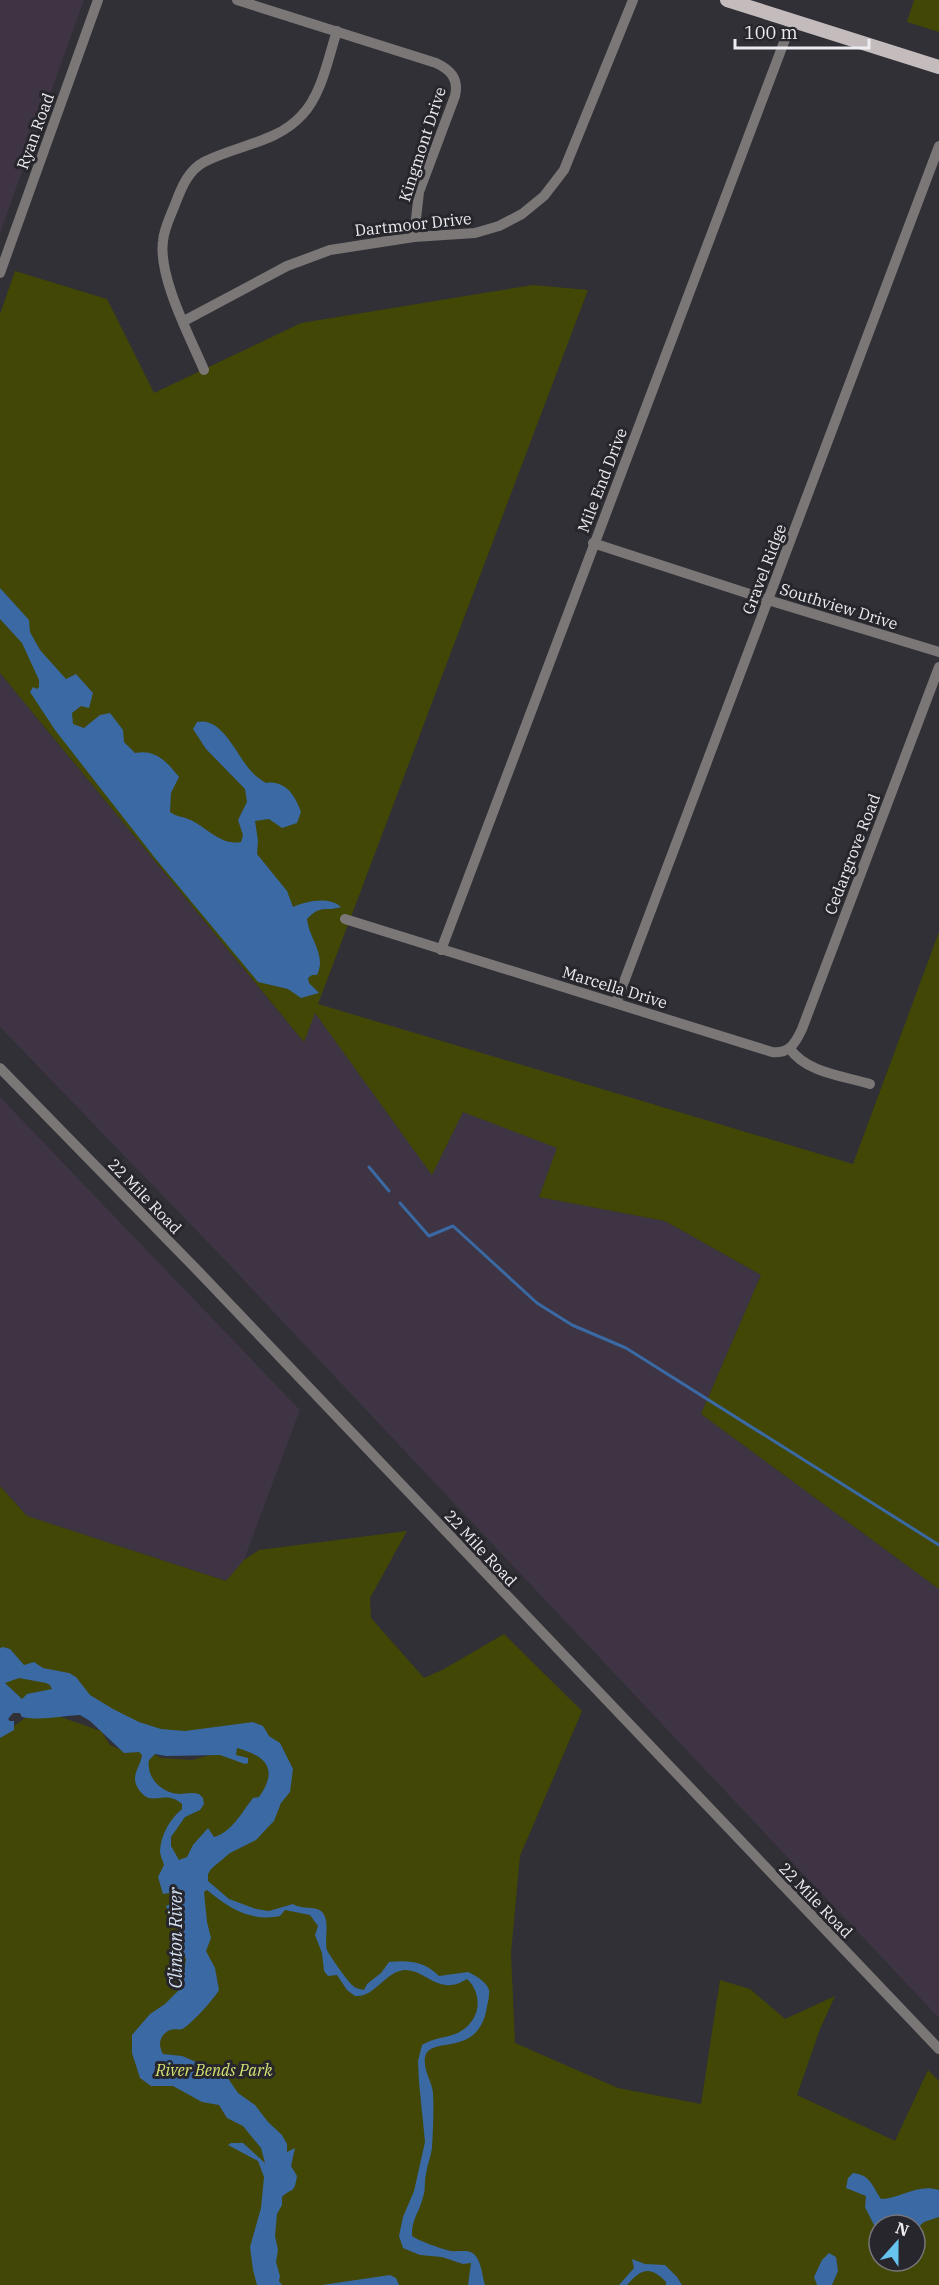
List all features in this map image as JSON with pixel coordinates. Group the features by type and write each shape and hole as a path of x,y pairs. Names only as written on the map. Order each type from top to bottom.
{"main road":[{"path":"727,0 939,67"}],"street":[{"name":"Ryan Road","path":"0,273 98,0"},
{"name":"Kingmont Drive","path":"237,0 436,63 448,69 456,80 455,96 419,192 414,237"},
{"name":"Dartmoor Drive","path":"184,321 301,260 342,247 414,237 461,235 499,226 522,214 552,187 564,170 633,0"},
{"name":"Mile End Drive","path":"441,950 792,21"},
{"path":"204,370 170,285 162,257 165,231 183,184 203,162 261,141 288,128 300,118 316,94 337,31"},
{"name":"Gravel Ridge","path":"616,1003 939,147"},
{"name":"Southview Drive","path":"594,543 768,600 939,652"},
{"name":"Cedargrove Road","path":"790,1049 802,1029 939,667"},
{"name":"Marcella Drive","path":"345,919 772,1052 782,1053 790,1049"},
{"path":"790,1049 796,1058 813,1068 870,1084"},
{"name":"22 Mile Road","path":"0,1068 199,1272 939,2049"}],"shaded area":[{"path":"0,0 84,0 0,233"},
{"path":"0,673 303,1041 318,1004 582,1083 539,1197 665,1221 761,1275 701,1414 939,1589 939,2018 222,1257 0,1027"},
{"path":"0,1097 300,1410 235,1584 27,1516 0,1486"}],"green space":[{"path":"914,0 939,0 939,32 907,22"},
{"path":"15,271 107,299 154,393 301,323 533,285 588,290 318,1004 853,1164 939,932 939,1589 701,1414 761,1275 665,1221 539,1197 557,1148 463,1112 432,1175 315,1013 304,1042 0,673 0,314"},
{"name":"River Bends Park","path":"0,1486 27,1516 226,1581 244,1560 259,1550 407,1531 370,1598 371,1618 424,1678 504,1634 582,1711 520,1856 511,1953 515,2043 618,2088 701,2104 720,1980 750,1989 785,2019 835,1996 820,2029 797,2095 895,2141 928,2070 939,2081 939,2285 0,2285 0,1736 25,1718 58,1716 101,1731 110,1745 128,1753 142,1747 58,1702 0,1714","holes":["249,1744 192,1760 161,1758 144,1748"]}],"water":[{"path":"0,588 29,620 30,632 40,650 66,679 76,674 93,693 89,708 81,706 72,713 73,724 84,728 100,715 110,713 123,730 124,742 135,753 155,755 179,777 171,793 170,812 195,822 226,841 241,842 243,835 238,820 247,802 245,789 206,749 193,729 197,722 214,725 228,739 254,775 266,783 284,786 296,800 301,812 297,823 282,828 269,819 255,821 257,854 287,891 293,907 311,901 324,901 341,907 320,910 307,919 320,961 317,975 308,978 309,983 319,993 301,998 288,989 258,982 155,858 55,730 30,692 33,687 37,689 39,687 39,680 22,643 0,619"},
{"path":"0,1648 10,1649 24,1665 34,1662 43,1668 69,1673 76,1677 90,1695 113,1709 139,1722 161,1729 185,1731 253,1722 263,1726 269,1736 280,1743 293,1769 290,1792 281,1803 274,1821 256,1840 230,1853 211,1869 208,1881 229,1899 256,1909 269,1911 293,1904 313,1908 323,1913 326,1921 327,1950 349,1982 357,1988 364,1990 389,1962 396,1961 422,1964 439,1976 468,1972 486,1984 489,1995 486,2012 473,2035 463,2041 435,2047 425,2057 425,2067 433,2093 432,2148 424,2194 413,2225 412,2236 448,2250 472,2252 477,2257 485,2285 468,2285 471,2263 463,2264 442,2257 420,2255 403,2248 399,2236 403,2217 414,2191 425,2142 418,2061 422,2045 457,2033 473,2020 478,2006 476,1992 472,1985 467,1979 457,1984 441,1984 413,1971 405,1970 398,1971 368,1993 355,1996 347,1990 337,1975 328,1976 324,1971 322,1953 315,1935 318,1926 310,1915 285,1910 280,1916 250,1915 223,1903 207,1890 204,1892 211,1938 206,1951 215,1968 219,1990 188,2025 182,2029 170,2030 164,2035 160,2040 160,2047 163,2054 182,2056 225,2074 238,2093 255,2105 282,2135 287,2144 287,2152 295,2148 291,2166 297,2176 296,2182 294,2188 282,2197 282,2205 277,2214 276,2262 279,2281 282,2285 257,2285 250,2247 261,2208 264,2177 258,2161 228,2145 243,2143 265,2163 261,2148 243,2126 227,2118 219,2105 202,2102 173,2086 151,2086 140,2078 132,2053 132,2035 150,2014 165,2004 181,1988 186,1959 180,1946 179,1920 174,1913 168,1911 166,1906 177,1901 169,1893 163,1894 158,1877 164,1865 160,1851 162,1839 170,1822 182,1809 182,1804 173,1799 149,1798 144,1795 135,1782 142,1755 139,1752 124,1753 90,1721 80,1715 36,1719 13,1713 8,1719 14,1721 14,1730 0,1738","holes":["19,1678 46,1683 52,1689 27,1694 22,1699 5,1683","237,1748 255,1755 266,1765 268,1779 265,1787 259,1797 253,1798 226,1831 214,1837 208,1828 193,1845 187,1857 179,1860 171,1846 171,1837 185,1817 200,1810 204,1804 203,1798 199,1794 179,1794 166,1791 152,1778 149,1760 155,1754 166,1756 220,1755 248,1763 248,1758 236,1755"]},
{"path":"853,2173 864,2176 881,2199 924,2188 939,2190 939,2217 927,2221 927,2213 868,2213 865,2207 866,2196 846,2188 848,2178"},
{"path":"829,2253 836,2257 838,2271 832,2285 817,2285 814,2277 822,2260"},
{"path":"632,2259 645,2264 665,2265 682,2285 666,2285 666,2282 655,2273 646,2271 637,2275 627,2285 619,2285 634,2268"},
{"path":"390,2275 396,2278 399,2285 322,2285"}],"waterway":[{"path":"369,1167 389,1191"},
{"path":"400,1203 429,1236 453,1226 537,1303 572,1325 626,1348 939,1545"}],"water label":[{"name":"Clinton River","path":"176,1938"}]}
